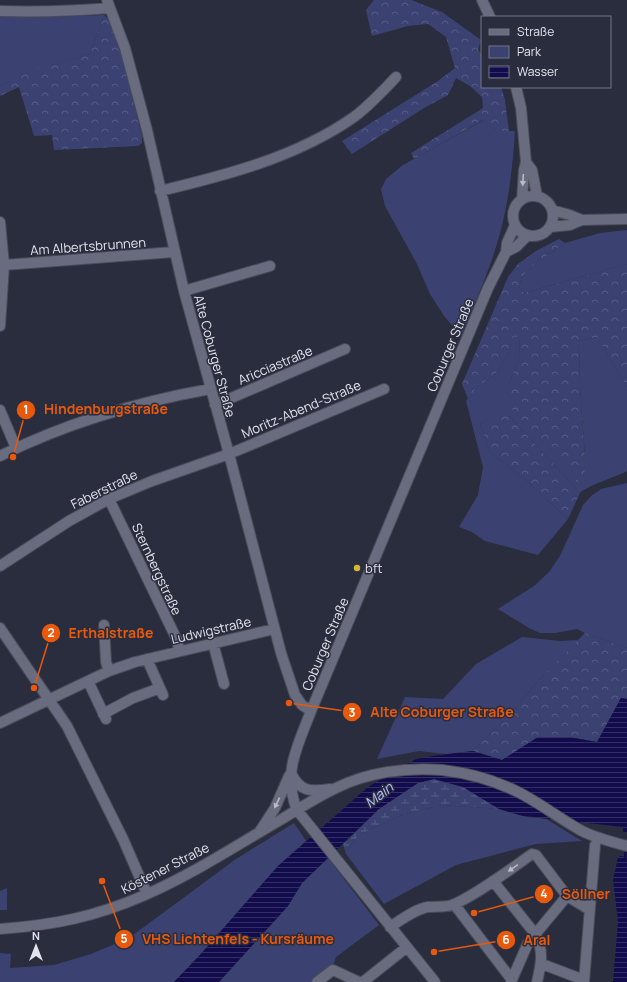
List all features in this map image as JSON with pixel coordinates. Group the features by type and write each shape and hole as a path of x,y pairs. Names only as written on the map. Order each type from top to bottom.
{"street":[{"path":"482,0 490,16"},
{"path":"0,10 66,11 109,4"},
{"name":"Alte Coburger Straße","path":"109,4 125,48 147,130 174,252 210,389 229,454 274,629 295,695 302,705 311,711"},
{"path":"160,191 244,169 319,139 370,104 396,77"},
{"path":"516,88 526,162 522,199"},
{"path":"526,162 532,170 537,196"},
{"path":"550,228 553,219 552,210 548,202 537,196 530,196 522,199 515,206 513,217 514,224 520,231 528,235 536,236 542,234 550,228 570,225 582,220 627,219"},
{"path":"552,210 582,220"},
{"path":"0,222 4,265 0,326"},
{"name":"Coburger Straße","path":"435,982 297,810 291,791 291,772 296,747 488,288 506,252 506,243 514,224"},
{"path":"506,252 516,247 528,235"},
{"name":"Am Albertsbrunnen","path":"4,265 174,252"},
{"path":"184,291 270,266"},
{"name":"Aricciastraße","path":"215,405 345,349"},
{"name":"Moritz-Abend-Straße","path":"229,454 384,388"},
{"path":"0,456 16,448 114,411 148,401 210,389"},
{"path":"0,410 16,448"},
{"name":"Faberstraße","path":"0,566 69,521 109,499 152,481 229,454"},
{"name":"Sternbergstraße","path":"109,499 177,640 179,650"},
{"path":"104,625 106,662 109,671"},
{"path":"0,628 67,726 100,790 147,894"},
{"name":"Ludwigstraße","path":"0,723 109,671 135,662 179,650 274,629"},
{"path":"214,643 224,684"},
{"path":"88,681 104,717 116,706 161,691 147,658"},
{"path":"291,772 295,781 305,789 315,790 336,788 382,773 406,770 442,770 475,776 518,792 584,832 627,846"},
{"name":"Köstener Straße","path":"260,831 275,808 291,772"},
{"name":"Köstener Straße","path":"0,929 53,924 78,919 118,906 147,894 191,872 336,788"},
{"path":"542,964 584,981 595,845"},
{"path":"390,927 411,914 427,907 442,907 454,904 493,881 532,854 536,855 567,896 590,910"},
{"path":"493,881 536,935 541,945 542,964 537,982"},
{"path":"454,904 511,981 528,943 567,896"},
{"path":"363,982 407,947"},
{"path":"317,982 333,970 360,982"}],"green space":[{"path":"374,0 411,0 442,12 481,40 478,50 481,54 481,88 501,88 505,100 509,131 496,131 483,120 414,159 411,153 483,108 482,97 470,86 456,78 448,95 424,108 352,154 342,141 438,81 455,68 446,37 428,24 408,26 372,36 366,10"},
{"path":"104,15 90,54 36,69 0,86 0,16 49,17"},
{"path":"104,15 111,22 122,55 142,136 142,143 138,146 54,150 52,135 34,136 19,87 0,96 0,86 35,69 90,54"},
{"path":"484,120 496,131 515,131 512,165 505,210 495,250 485,279 461,336 444,316 430,294 417,264 385,206 381,189 386,179 403,165"},
{"path":"627,230 627,264 524,293 519,289 521,278 534,264 565,243 600,233"},
{"path":"559,239 565,243 534,264 521,278 519,289 524,293 627,264 627,387 597,337 579,341 580,387 585,457 584,489 513,412 509,384 520,356 519,336 512,338 508,355 495,375 478,386 468,399 462,384 508,277 518,264 536,251"},
{"path":"519,336 520,356 509,384 585,457 580,387 579,341 597,337 627,387 627,471 588,487 580,493 509,416 480,423 490,452 527,481 568,519 538,555 485,541 472,532 459,527 478,495 483,467 466,401 478,386 495,375 508,355 512,337"},
{"path":"508,415 580,493 568,519 527,481 490,452 480,423"},
{"path":"627,483 627,648 577,629 555,633 540,633 498,609 534,586 549,572 560,556 583,505 591,496 601,489"},
{"path":"585,633 627,648 627,699 621,698 597,742 569,737 538,737 502,760 473,751 511,713 540,679"},
{"path":"522,637 560,641 579,640 540,679 511,713 473,751 446,754 419,751 377,759 405,697 443,699 476,664"},
{"path":"433,779 463,787 499,809 442,805 404,814 361,834 352,843 346,854 343,844 379,809 418,783"},
{"path":"442,805 499,809 523,816 546,819 582,841 536,844 456,865 384,904 346,854 352,843 361,834 404,814"},
{"path":"294,823 306,841 278,866 199,956 174,982 0,982 0,953 11,954 10,968 54,965 91,954 129,938 236,859"},
{"path":"328,858 379,925 336,957 333,966 311,982 219,982 288,906 302,883"},
{"path":"7,888 7,910 0,910 0,891"}],"water":[{"name":"Main","path":"621,698 627,699 627,832 623,832 623,827 523,816 499,809 463,787 434,779 418,783 379,809 302,883 288,906 219,982 174,982 199,956 278,866 368,787 416,759 473,751 502,760 538,737 569,737 597,742"},
{"path":"618,857 627,857 627,982 613,982 618,922 613,880"}],"waterway":[{"path":"625,859 626,848"}],"place":[{"name":"Hindenburgstraße","path":"13,457"},
{"name":"bft","path":"357,568"},
{"name":"Erthalstraße","path":"34,688"},
{"name":"Alte Coburger Straße","path":"289,703"},
{"name":"VHS Lichtenfels - Kursräume","path":"102,881"},
{"name":"Söllner","path":"474,913"},
{"name":"Aral","path":"434,952"}]}
